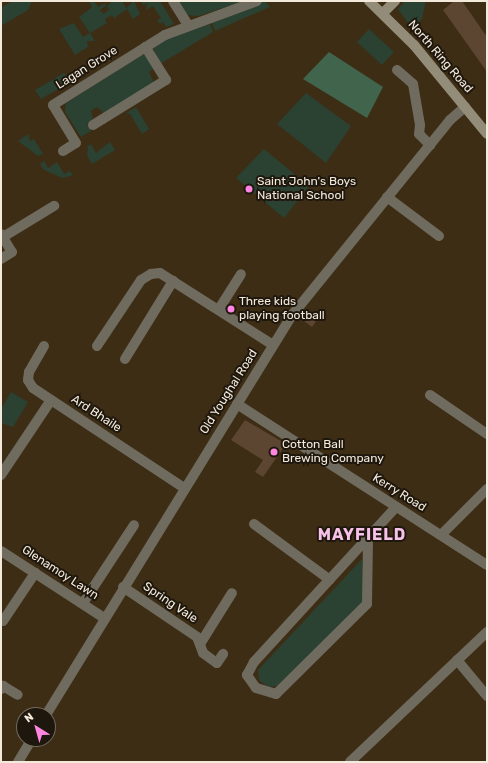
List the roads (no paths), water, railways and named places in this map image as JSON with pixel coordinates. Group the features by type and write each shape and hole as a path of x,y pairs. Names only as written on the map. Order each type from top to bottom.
{"main road":[{"name":"North Ring Road","path":"369,1 383,13 487,134"},
{"path":"383,13 395,1"}],"street":[{"path":"173,1 188,25"},
{"name":"Lagan Grove","path":"63,151 76,143 53,105 145,46 188,25 257,1"},
{"path":"93,125 166,80 145,46"},
{"path":"397,70 413,84 420,124 419,134 430,145"},
{"name":"Old Youghal Road","path":"51,707 123,587 273,345 317,282 430,145 465,107"},
{"path":"387,197 439,236"},
{"path":"1,259 12,252 2,236 54,206"},
{"path":"97,346 142,280 150,274 160,273 219,309 273,345"},
{"path":"219,309 241,274"},
{"path":"125,359 173,281"},
{"name":"Ard Bhaile","path":"44,346 28,380 32,388 184,488"},
{"path":"430,395 487,434"},
{"path":"1,475 51,400"},
{"name":"Kerry Road","path":"237,404 487,565"},
{"path":"441,535 487,489"},
{"path":"368,539 367,604 276,694 256,688 247,675 254,662 396,507"},
{"path":"254,524 330,580"},
{"path":"83,603 134,525"},
{"name":"Glenamoy Lawn","path":"1,551 104,618"},
{"path":"3,621 35,573"},
{"name":"Spring Vale","path":"123,587 197,636 203,653 217,663 223,654"},
{"name":"Spring Vale","path":"200,644 232,593"},
{"path":"350,762 487,632"},
{"path":"457,660 487,696"},
{"path":"1,690 3,686 18,695"},
{"path":"18,762 27,747"}],"place":[{"name":"Saint John's Boys National School","path":"249,189"},
{"name":"Three kids playing football","path":"231,309"},
{"name":"Cotton Ball Brewing Company","path":"274,452"}],"district":[{"name":"MAYFIELD","path":"362,535"}]}
